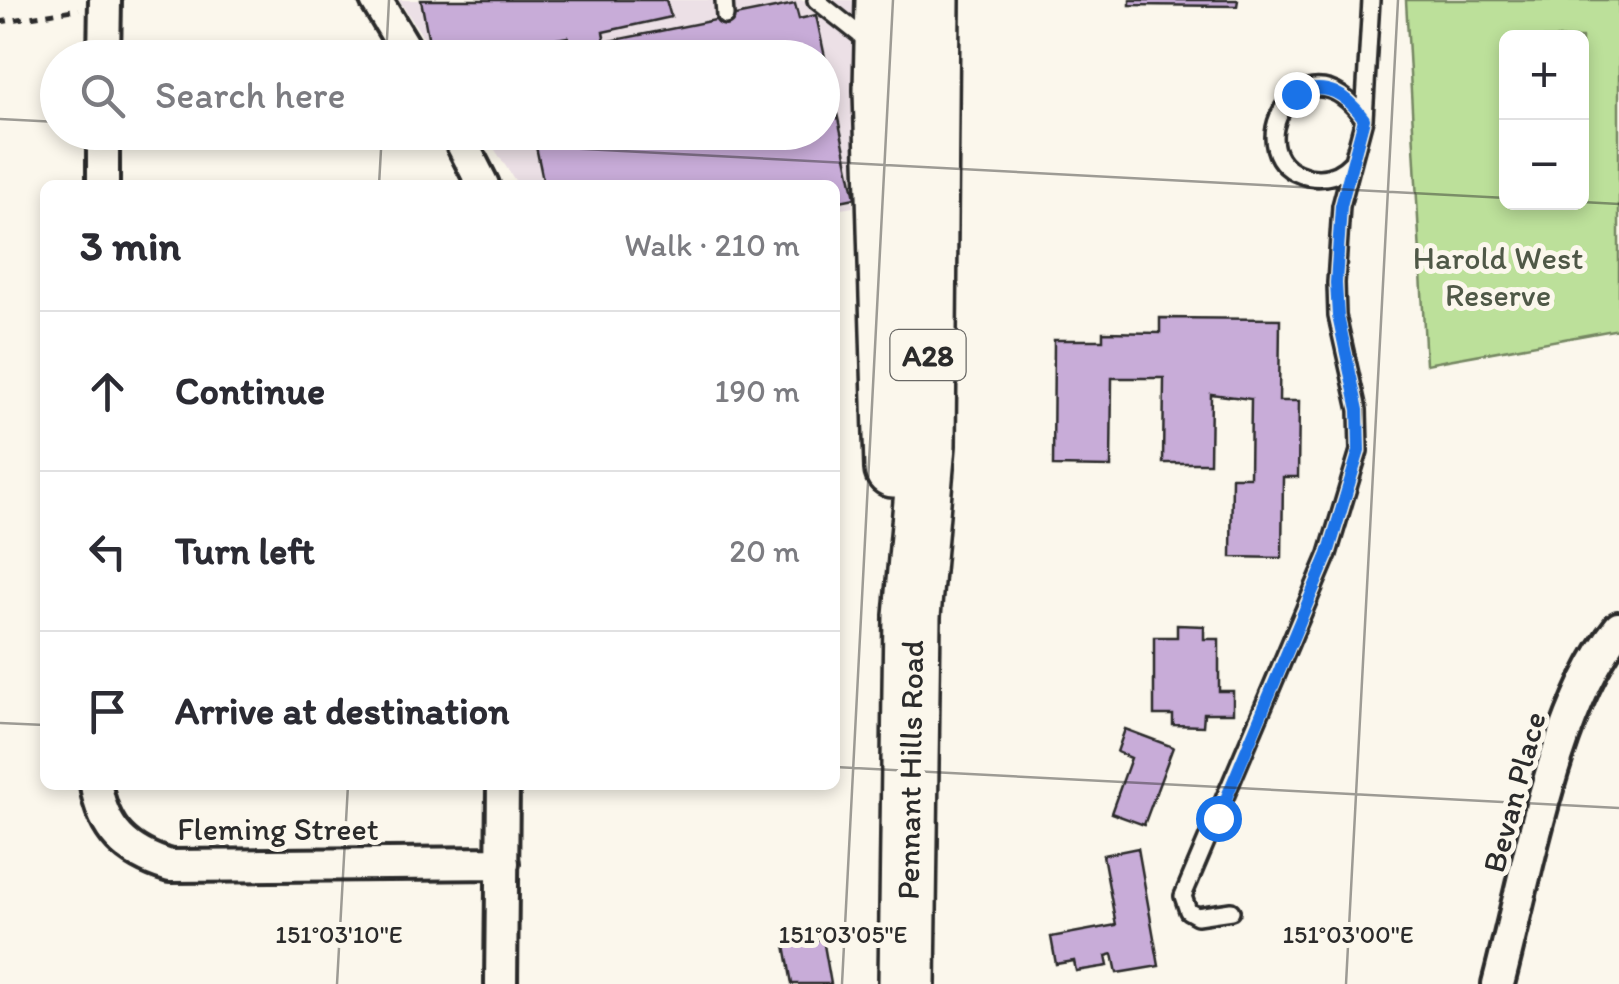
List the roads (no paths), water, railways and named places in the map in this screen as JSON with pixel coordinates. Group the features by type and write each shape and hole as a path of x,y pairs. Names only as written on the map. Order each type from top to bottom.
{"highway":[{"name":"Pennant Hills Road","path":"884,0 891,450 912,616"},
{"name":"Pennant Hills Road","path":"907,984 912,616 927,445 931,0"}],"street":[{"path":"376,0 400,40"},
{"path":"104,40 105,2"},
{"path":"103,150 103,180"},
{"path":"465,150 480,180"},
{"name":"Bevan Place","path":"1498,984 1569,717 1589,672 1619,628"},
{"name":"Fleming Street","path":"97,790 104,817 122,843 137,854 170,866 503,863"},
{"path":"502,984 504,790"}],"lane":[{"path":"816,0 883,56"},
{"path":"1231,911 1197,916 1188,911 1183,896 1328,554 1359,451 1358,410 1338,316 1336,283 1341,206 1364,119 1371,0"},
{"path":"1354,160 1330,177 1300,175 1279,155 1274,126 1287,100 1314,88 1342,94 1364,119"}],"park label":[{"name":"Harold West Reserve","path":"1498,276"}]}
